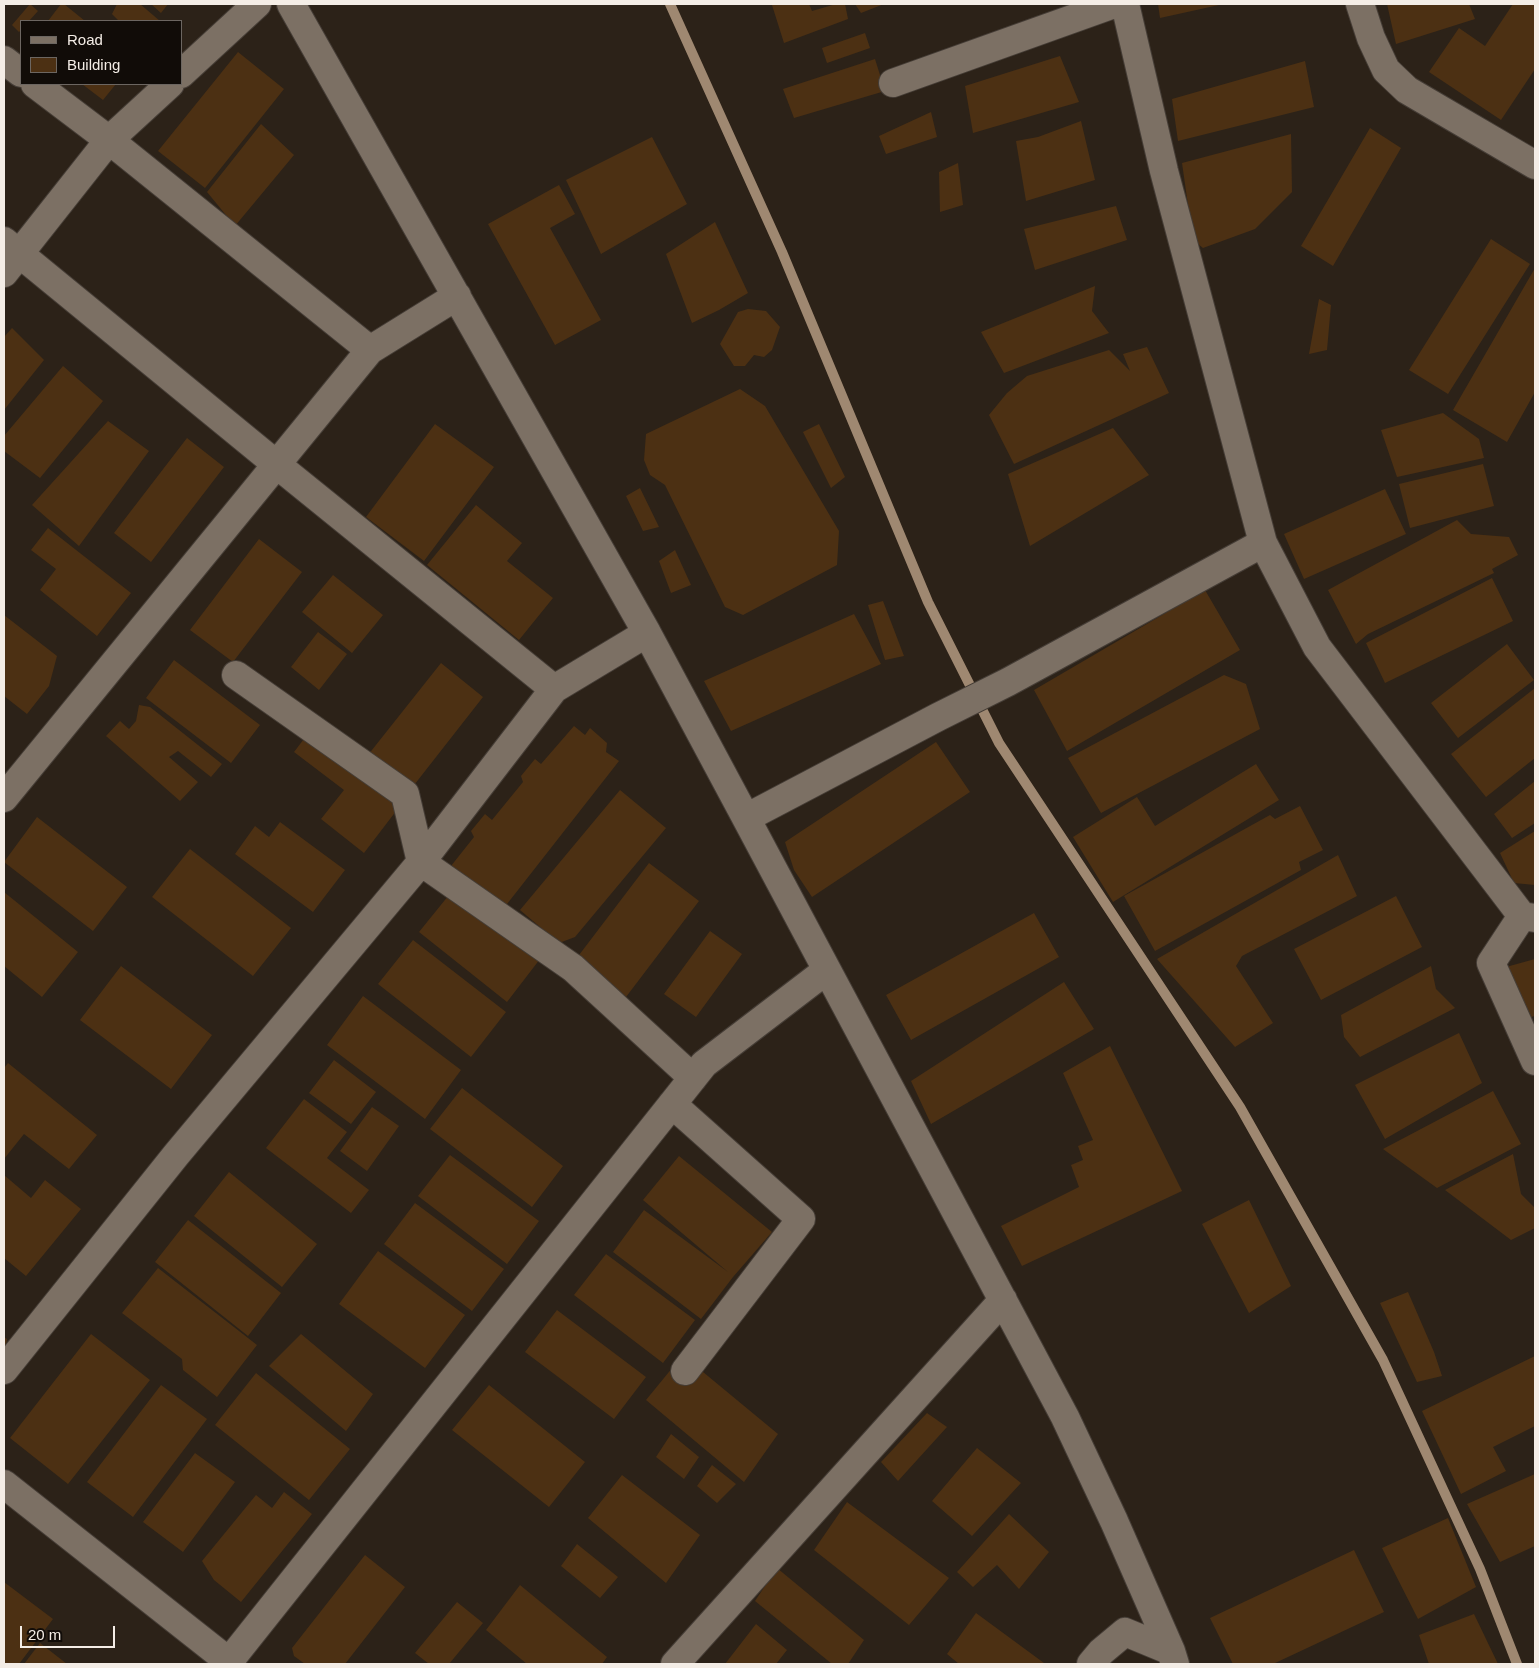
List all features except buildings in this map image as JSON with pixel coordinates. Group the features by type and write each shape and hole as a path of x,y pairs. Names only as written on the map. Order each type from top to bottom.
{"street":[{"path":"182,73 257,4"},
{"path":"291,4 647,633 746,818 1065,1418 1114,1521 1173,1658"},
{"path":"893,83 1114,4"},
{"path":"1125,4 1164,171 1263,543 1317,647 1529,917 1491,963 1535,1061"},
{"path":"1360,4 1371,38 1386,70 1407,90 1535,165"},
{"path":"4,60 20,72"},
{"path":"36,85 109,140 370,350"},
{"path":"169,85 109,140 9,256 276,464 554,689"},
{"path":"4,798 370,350 457,296"},
{"path":"746,818 938,716 1008,682 1263,543"},
{"path":"4,1370 182,1147 421,862 554,689 647,633"},
{"path":"236,674 405,794 421,862 573,968 693,1078"},
{"path":"4,1484 229,1663 704,1064 827,970"},
{"path":"672,1104 801,1219 685,1371"},
{"path":"675,1664 1002,1300"},
{"path":"1091,1664 1101,1652 1125,1632 1173,1658"}],"waterway":[{"path":"670,4 782,252 928,602 999,743 1240,1107 1383,1360 1480,1569 1517,1664"}]}
